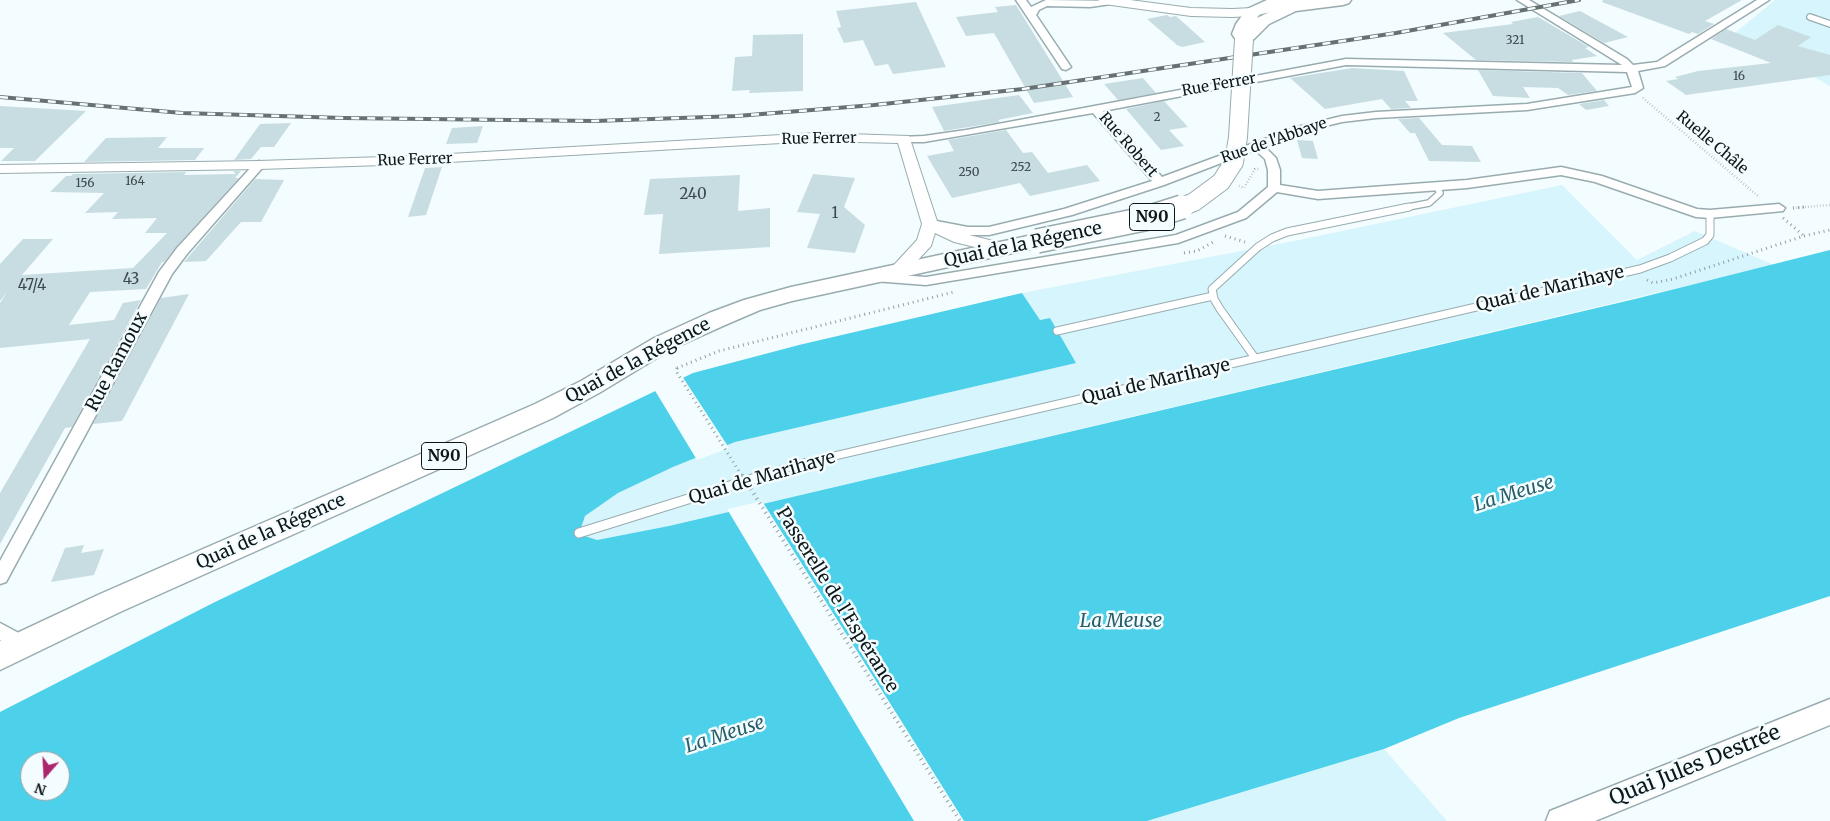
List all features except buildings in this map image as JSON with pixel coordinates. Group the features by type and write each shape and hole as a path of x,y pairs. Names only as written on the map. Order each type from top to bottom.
{"main road":[{"path":"1257,6 1285,0"},
{"path":"1242,36 1277,12 1315,2 1343,0"},
{"name":"N90","path":"1242,36 1257,6"},
{"name":"Quai de la Régence","path":"7,644 110,603 544,411 590,387 662,344 752,305 791,294 868,277 1144,219 1170,212 1194,202 1221,182 1234,162 1238,137 1242,36"},
{"name":"Quai Jules Destrée","path":"1560,821 1830,712"}],"street":[{"path":"1021,0 1066,67"},
{"path":"1032,14 1035,8 1046,3 1090,4 1108,0 1190,12 1229,22 1242,36"},
{"path":"1178,0 1257,6"},
{"path":"1522,0 1614,55 1632,70 1638,85 1636,90"},
{"name":"Rue Ferrer","path":"0,169 259,165 446,158 816,138 924,139 949,136 1346,62 1632,70 1661,64 1764,0"},
{"path":"1190,12 1315,2"},
{"name":"Rue de l'Abbaye","path":"930,224 968,231 995,230 1089,206 1160,182 1313,125 1342,119 1528,107 1636,90"},
{"name":"Rue Robert","path":"1095,108 1160,182"},
{"path":"898,271 925,242 930,224 904,139"},
{"path":"1256,145 1270,158 1274,170 1274,188"},
{"name":"Rue Ramoux","path":"0,577 166,272 182,250 259,165"},
{"path":"868,277 926,281 1178,238 1242,215 1274,188 1318,195 1496,181 1561,171 1598,179 1696,213 1710,214 1775,208"},
{"path":"930,224 960,238 1004,249"}],"lane":[{"path":"1810,17 1830,24"},
{"path":"1255,358 1220,309 1213,296 1212,289 1258,247 1272,238 1286,232 1429,203 1440,193 1436,186"},
{"name":"Quai de Marihaye","path":"578,534 800,464 1629,272 1670,258 1706,241 1712,228 1710,214"},
{"path":"1057,331 1213,296"}],"path":[{"name":"Ruelle Châle","path":"1636,90 1652,107 1766,203 1775,208 1804,236"},
{"path":"1244,188 1255,169"},
{"path":"1775,208 1830,204"},
{"path":"1629,272 1653,283 1673,279 1804,236 1830,230"},
{"path":"1178,254 1197,251 1226,236 1258,247"},
{"name":"Passerelle de l'Espérance","path":"959,291 719,351 677,368 676,371 960,821"}],"shaded area":[{"path":"1775,0 1830,0 1830,86 1735,33"},
{"path":"1562,185 1637,260 1695,231 1774,265 669,526 597,540 579,533 585,516 618,493 673,467 735,442 1075,363 1050,318 1040,320 1022,293 1299,240"},
{"path":"1384,749 1447,821 1147,821"}],"water":[{"name":"La Meuse","path":"1830,250 1830,596 1459,718 1384,749 1147,821 0,821 0,712 215,602 693,373 799,345 1022,293 1040,320 1050,318 1076,363 735,442 673,467 618,493 585,516 579,534 597,540 669,526 1635,299"}],"pier":[{"path":"682,376 729,448 697,460 654,389"},
{"path":"762,501 964,821 914,821 727,509"}],"railway":[{"path":"0,97 182,113 343,118 595,121 737,116 874,105 1023,89 1396,33 1579,0"}]}
